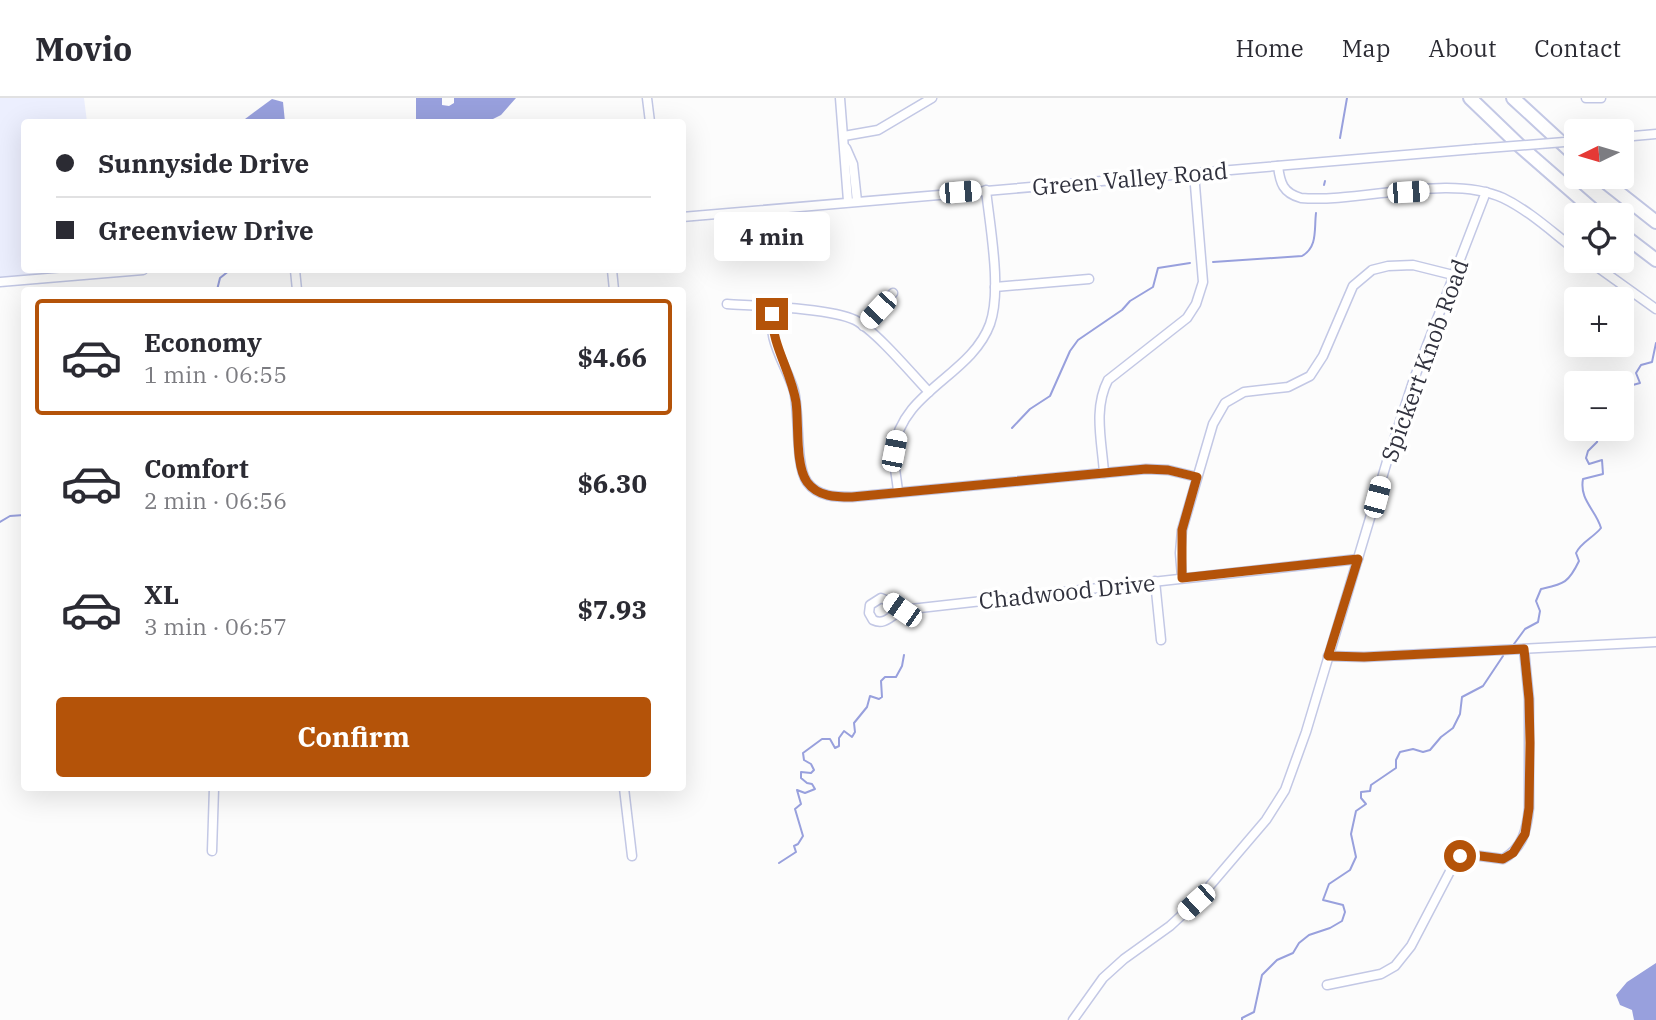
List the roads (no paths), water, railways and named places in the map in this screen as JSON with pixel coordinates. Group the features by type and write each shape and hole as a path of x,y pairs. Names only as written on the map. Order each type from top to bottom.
{"highway":[{"path":"1470,98 1585,203"},
{"path":"1513,98 1564,145"},
{"path":"1614,189 1656,222"},
{"path":"1634,243 1656,260"}],"street":[{"path":"647,98 650,119"},
{"path":"840,98 853,201"},
{"path":"844,140 878,130 932,98"},
{"path":"1586,98 1601,98"},
{"path":"1634,136 1656,134"},
{"name":"Green Valley Road","path":"686,217 1564,142"},
{"path":"1278,166 1279,180 1283,188 1293,196 1301,198 1456,189 1486,192 1522,209 1564,241"},
{"path":"1104,473 1099,412 1101,395 1108,380 1187,318 1203,282 1194,173"},
{"path":"898,492 894,451 898,431 910,410 968,356 981,340 993,312 995,287 986,190"},
{"name":"Spickert Knob Road","path":"1073,1020 1103,978 1124,959 1170,926 1196,902 1266,820 1285,790 1409,392 1486,192"},
{"path":"1182,578 1182,530 1213,424 1225,403 1244,392 1288,387 1310,376 1324,356 1349,293 1365,274 1380,267 1405,264 1428,267 1453,275"},
{"path":"0,282 107,273"},
{"path":"1606,273 1656,309"},
{"path":"995,287 1089,279"},
{"path":"863,326 893,293"},
{"path":"727,304 851,318 863,326 929,392"},
{"path":"775,308 772,314 774,336 793,391 801,467 807,482 818,492 834,497 1162,469 1197,477"},
{"name":"Chadwood Drive","path":"902,610 1358,559"},
{"path":"1155,581 1161,640"},
{"path":"1328,656 1364,657 1656,642"},
{"path":"1327,985 1381,974 1395,966 1411,946 1457,858 1465,854 1503,859 1513,853 1522,841 1529,808 1529,699 1524,649"},
{"path":"212,851 214,791"},
{"path":"624,791 632,856"}],"water":[{"path":"416,98 442,98 442,105 449,106 454,103 454,98 516,98 501,115 493,119 416,119"},
{"path":"272,99 283,102 285,119 245,119"},
{"path":"1656,963 1656,1020 1634,1020 1632,1010 1620,1005 1616,995 1627,982"}],"waterway":[{"path":"1340,138 1347,98"},
{"path":"1324,185 1325,181"},
{"path":"1213,262 1302,256 1313,243 1316,213"},
{"path":"1012,428 1030,409 1050,396 1070,351 1078,340 1153,287 1158,268 1190,263"},
{"path":"218,287 220,278 226,273"},
{"path":"1634,385 1640,383 1636,373 1641,365 1652,362 1656,343"},
{"path":"1514,644 1525,629 1538,622 1540,611 1536,601 1541,589 1568,579 1579,561 1576,553 1578,549 1601,528 1582,486 1583,479 1603,474 1602,460 1589,464 1586,458 1588,451 1597,441"},
{"path":"0,522 10,516 21,515"},
{"path":"779,863 796,852 794,846 803,836 795,809 801,804 797,790 805,793 815,789 801,778 801,772 811,773 814,770 811,764 804,760 803,753 822,739 830,739 835,748 839,746 839,738 844,731 852,737 855,732 854,723 867,707 870,696 879,699 882,697 881,681 885,677 896,677 904,655"},
{"path":"1242,1020 1254,1012 1262,975 1277,960 1293,953 1299,943 1309,935 1342,921 1345,912 1343,905 1323,900 1329,884 1350,870 1356,857 1351,834 1356,811 1366,804 1361,798 1361,792 1370,791 1371,785 1396,768 1400,752 1413,749 1423,752 1430,750 1453,728 1460,714 1462,697 1483,686 1503,656"}]}
